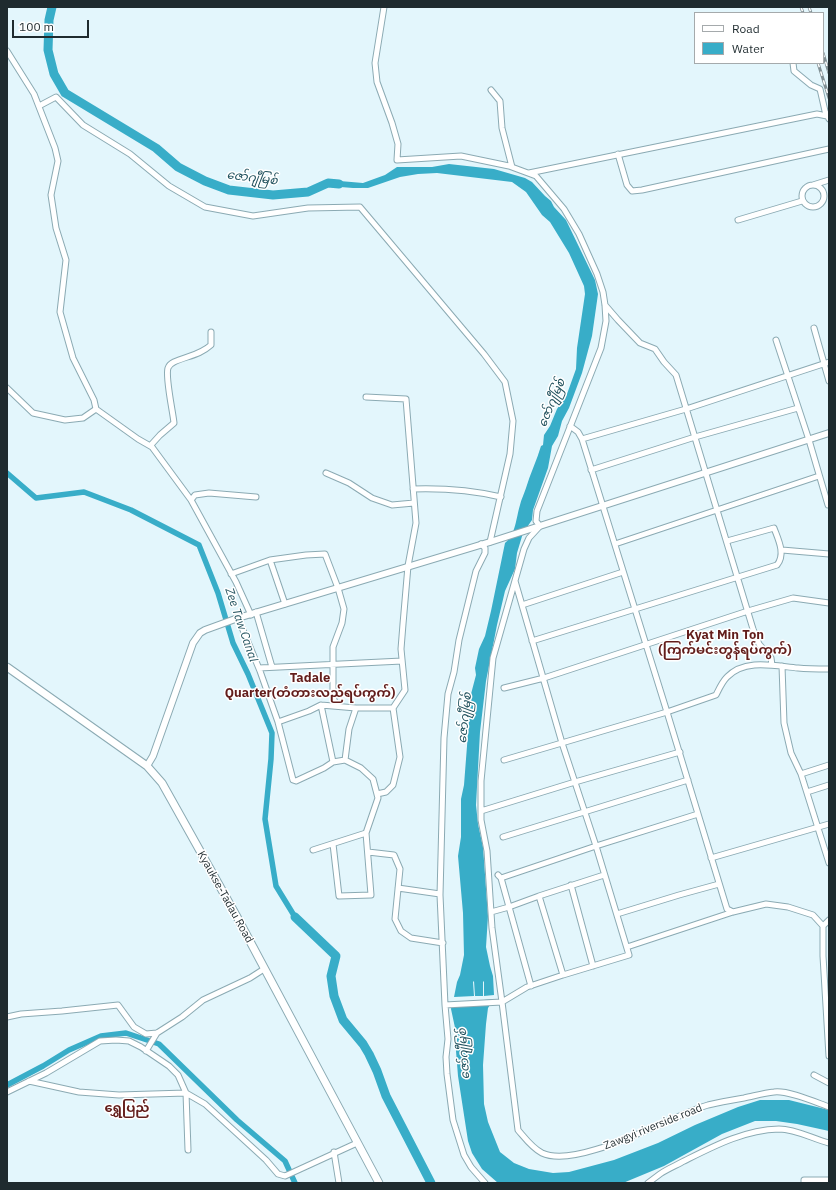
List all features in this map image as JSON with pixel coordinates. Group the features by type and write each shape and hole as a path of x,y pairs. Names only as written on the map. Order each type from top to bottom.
{"main road":[{"name":"Kyaukse-Tadau Road","path":"7,667 147,766 162,783 379,1183"}],"street":[{"path":"384,7 375,63 377,82 398,144 397,160 461,156 512,167 536,176 564,209 579,234 597,274 603,292 606,321 601,348 537,511 537,527"},
{"path":"7,51 34,94 55,148 58,161 51,195 56,228 66,260 60,312 73,358 94,400 96,409 150,446 191,500 253,614 272,667"},
{"path":"793,64 794,71 811,85 820,89 828,118"},
{"path":"491,90 500,101 502,128 512,167"},
{"path":"39,106 56,96 83,125 130,154 169,186 205,207 253,216 308,208 360,207 484,354 505,382 513,421 510,454 490,542"},
{"path":"528,173 817,114 828,118"},
{"path":"618,154 627,185 632,191 829,149"},
{"path":"802,201 802,193 804,190 810,186 829,180"},
{"path":"802,201 811,207 819,206 823,200 824,193 820,188 817,186 810,186"},
{"path":"738,220 802,201"},
{"path":"605,305 640,342 655,349 676,375 748,611 759,644 771,658 772,665"},
{"path":"814,328 829,381"},
{"path":"150,446 174,423 168,384 168,368 172,362 200,353 207,348 210,345 211,332"},
{"path":"776,340 809,440 828,505"},
{"path":"582,439 686,409 829,362"},
{"path":"7,388 33,413 65,420 83,418 96,409"},
{"path":"366,397 406,399 416,524 408,566 401,649 405,690 393,708 400,757 393,786 386,792 377,794"},
{"path":"591,470 695,437 798,408"},
{"path":"570,426 578,432 582,439 680,752 719,884 727,909 733,912"},
{"path":"147,766 153,756 193,643 200,633 215,625 490,542 829,434"},
{"path":"326,473 349,483 372,498 392,505 414,503"},
{"path":"615,544 819,476"},
{"path":"413,489 449,488 481,492 501,497"},
{"path":"191,500 195,495 209,493 256,497"},
{"name":"Zawgyi riverside road","path":"537,527 529,538 524,549 493,658 481,781 481,820 487,851 491,912 518,1130 531,1145 542,1153 561,1157 604,1147 625,1140 680,1115 708,1105 775,1091 829,1107"},
{"path":"532,641 738,577 777,564 781,560 782,550 774,528 727,541"},
{"path":"481,544 485,548 485,553 476,571 459,640 454,672 448,694 444,738 440,894 448,1039 446,1074 454,1120 464,1156 471,1167 485,1183"},
{"path":"782,550 829,554"},
{"path":"232,574 270,560 325,554 344,609 342,623 333,647 333,697 336,705"},
{"path":"270,560 285,604"},
{"path":"522,605 623,572"},
{"path":"445,1005 502,1002 531,986 629,955 585,811 562,743 514,580"},
{"path":"504,688 544,678 748,611 793,598 829,603"},
{"path":"235,619 259,668 278,722 293,780 296,781 324,768 333,762 345,760 361,768 373,779 378,798 366,833 371,895 339,896 334,844"},
{"path":"259,668 402,661"},
{"path":"504,760 716,696 726,677 743,667 761,664 799,668 829,669"},
{"path":"782,666 784,723 791,753 801,774 829,863"},
{"path":"278,722 321,705 336,705 356,708 393,708"},
{"path":"321,705 333,762"},
{"path":"345,760 349,729 356,708"},
{"path":"481,811 680,752"},
{"path":"801,774 829,765"},
{"path":"503,837 688,780"},
{"path":"807,792 829,785"},
{"path":"531,986 500,876 698,814"},
{"path":"711,858 829,824"},
{"path":"313,850 366,833"},
{"path":"368,852 394,855 400,869 395,919 401,931 411,938 443,943"},
{"path":"491,912 604,875"},
{"path":"617,914 719,884"},
{"path":"571,885 593,966"},
{"path":"398,888 440,894"},
{"path":"539,896 563,975"},
{"path":"626,947 733,912 766,904 788,907 813,915 823,926 823,956 829,1056"},
{"path":"823,926 829,920"},
{"path":"146,1051 157,1033 182,1017 203,1000 250,978 264,969"},
{"path":"7,1017 21,1014 118,1005 134,1026 146,1034 157,1033"},
{"path":"7,1092 46,1073 100,1041 129,1041 169,1066 178,1075 186,1093 188,1150"},
{"path":"814,1075 829,1083"},
{"path":"29,1081 79,1092 119,1095 186,1093 205,1104 266,1160 278,1174 285,1176 334,1152 357,1143"},
{"path":"648,1183 660,1174 709,1149 728,1140 753,1132 779,1129 790,1131 816,1140 829,1142"},
{"path":"334,1152 339,1183"},
{"path":"804,1183 804,1180 829,1180"}],"water":[{"path":"449,164 494,169 525,178 532,182 551,201 554,207 566,220 595,280 598,294 592,336 582,373 569,408 562,421 558,436 552,446 548,468 533,510 532,520 523,533 517,553 515,569 505,591 486,681 480,732 476,805 483,847 488,916 486,947 493,976 494,995 484,996 483,981 483,996 475,996 474,981 474,996 454,997 464,955 463,913 458,856 461,837 461,799 464,785 471,694 476,675 475,668 479,649 485,636 491,611 505,543 514,530 521,501 541,446 543,445 544,435 550,426 557,409 567,394 576,369 577,348 585,294 584,286 569,253 550,222 542,215 526,192 512,182 437,173 400,177 368,188 328,186 328,180 363,183 385,175 397,167 432,167"},
{"path":"494,999 488,1008 486,1024 483,1065 484,1104 488,1122 500,1152 514,1163 529,1169 553,1173 569,1172 614,1160 658,1143 695,1125 738,1107 760,1100 789,1100 829,1110 829,1131 776,1121 755,1121 722,1134 664,1166 623,1183 498,1183 482,1169 472,1153 468,1141 458,1076 456,1051 457,1037 451,1009 452,1002 473,1001 473,1004 475,1004 475,1001 483,1000 484,1003 484,1000"}],"waterway":[{"name":"ဇော်ဂျီမြစ်","path":"52,7 49,20 48,50 54,74 65,93 156,148 178,167 205,181 229,190 273,195 308,192 328,183 339,184"},
{"name":"Zee Taw Canal","path":"7,473 36,498 84,492 131,510 199,545 218,593 233,643 248,674 272,733 265,819 276,886 295,917"},
{"path":"295,917 336,956 331,976 334,996 343,1020 363,1044 369,1054 386,1096 431,1183"},
{"path":"7,1085 69,1050 101,1036 126,1033 159,1044 237,1120 285,1161 295,1183"}],"railway":[{"path":"801,7 803,12"},
{"path":"809,7 811,12"},
{"path":"824,56 829,73"},
{"path":"818,64 829,98"}],"district":[{"name":"Kyat Min Ton (ကြက်မင်းတွန်ရပ်ကွက်)","path":"725,642"},
{"name":"Tadale Quarter(တံတားလည်ရပ်ကွက်)","path":"310,686"},
{"name":"ရွှေပြည်","path":"127,1108"}]}
